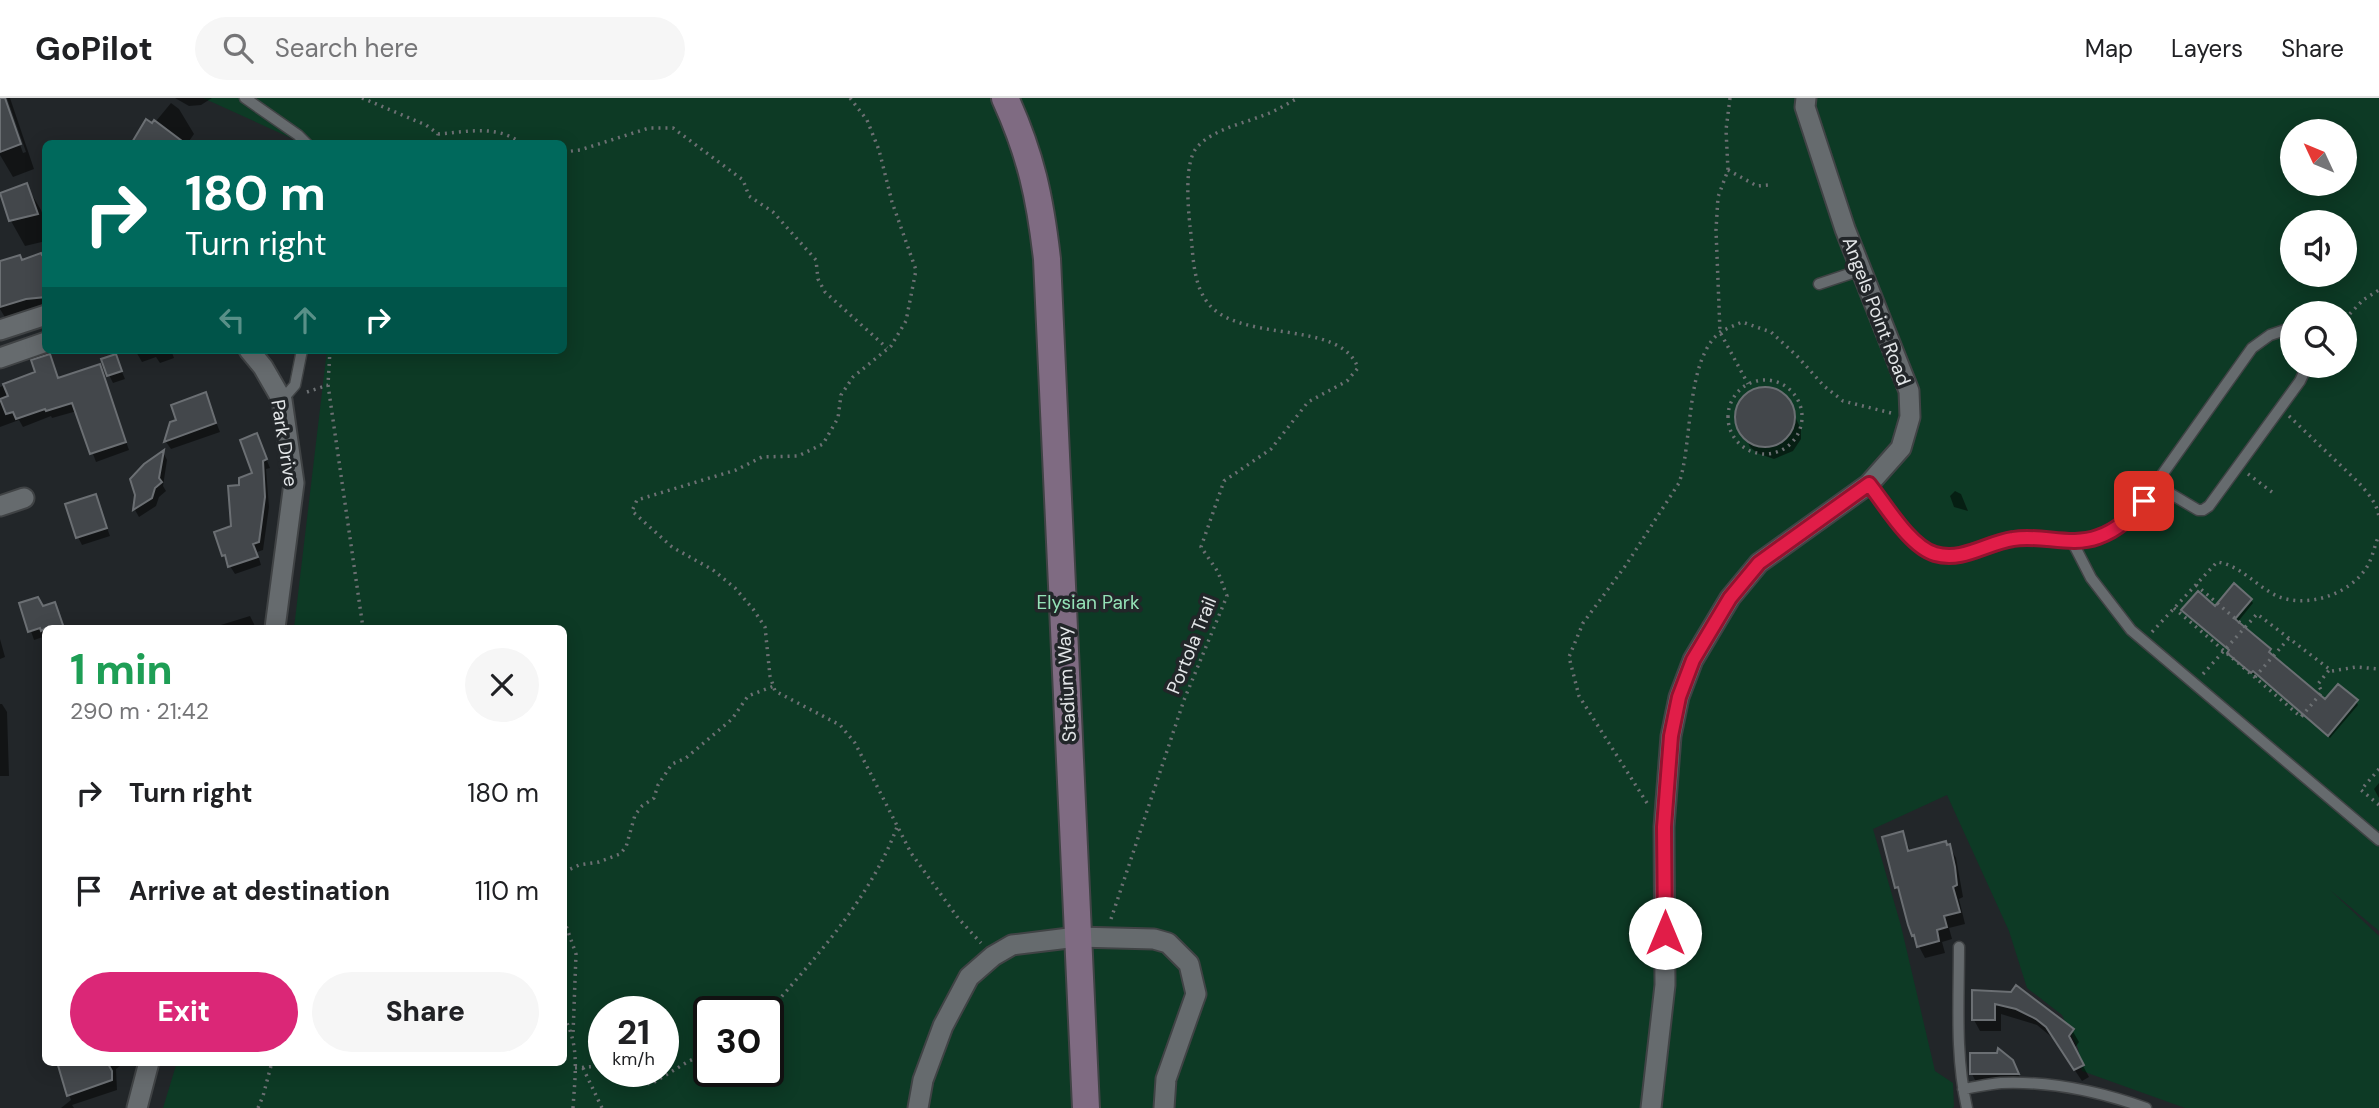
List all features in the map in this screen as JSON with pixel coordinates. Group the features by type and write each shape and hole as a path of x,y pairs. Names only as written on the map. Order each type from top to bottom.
{"main road":[{"name":"Stadium Way","path":"1005,98 1029,155 1040,205 1046,259 1086,1108"}],"street":[{"name":"Angels Point Road","path":"1651,1108 1665,985 1664,827 1671,736 1679,697 1693,660 1730,598 1759,563 1869,484 1901,449 1910,418 1909,391 1861,270 1805,107 1806,98"},
{"path":"0,330 42,316"},
{"path":"0,358 42,343"},
{"name":"Park Drive","path":"252,354 282,400 294,483 275,625"},
{"path":"0,506 24,498"},
{"path":"918,1108 923,1080 943,1026 970,976 993,956 1012,945 1077,937 1105,937 1154,939 1168,943 1189,964 1196,994 1166,1079 1164,1108"},
{"path":"138,1108 148,1066"}],"lane":[{"path":"245,98 303,140"},
{"path":"1819,284 1861,270"},
{"path":"1869,484 1916,543 1934,554 1955,556 1999,542 2022,538 2071,541 2097,538 2117,529 2132,517 2252,348 2280,331"},
{"path":"282,400 295,385 301,354"},
{"path":"2155,485 2181,501 2203,510 2301,378"},
{"path":"2071,541 2091,578 2131,630 2379,840"},
{"path":"1959,947 1958,1004 1963,1089 1967,1108"},
{"path":"1963,1089 2001,1083 2051,1085 2146,1108"}],"path":[{"path":"362,98 426,125 438,134 493,130 518,140"},
{"path":"850,98 867,120 871,130 916,270 906,321 888,349 853,377 841,395 838,418 822,444 798,456 762,457 736,470 637,500 632,511 672,547 713,570 735,588 753,609 765,627 770,676 775,691 840,725 855,743 911,853 958,918 993,956"},
{"name":"Portola Trail","path":"1105,937 1184,700 1227,596 1218,572 1201,547 1224,481 1271,449 1308,402 1348,381 1358,368 1354,357 1345,349 1293,331 1247,326 1222,316 1206,301 1199,286 1188,213 1189,164 1196,148 1224,129 1267,114 1297,98"},
{"path":"1730,98 1726,130 1728,170 1718,197 1716,230 1720,332 1748,384"},
{"path":"567,152 649,128 673,128 743,180 749,197 773,212 817,260 818,279 825,292 888,349"},
{"path":"437,140 438,134"},
{"path":"1728,170 1757,186 1769,186"},
{"path":"2357,307 2379,290"},
{"path":"1664,827 1579,696 1569,657 1583,623 1633,554 1679,483 1685,468 1692,399 1700,360 1720,332 1742,322 1771,331 1824,386 1843,401 1910,418"},
{"path":"330,354 328,385 363,625"},
{"path":"1759,380 1772,380 1793,391 1800,401 1802,426 1789,446 1766,455 1742,447 1734,438 1727,414 1737,391 1748,384 1759,380"},
{"path":"2280,408 2358,482 2379,512 2379,518"},
{"path":"2238,466 2272,492"},
{"path":"2144,641 2217,562 2230,564 2279,597 2319,600 2354,581 2367,567 2379,535"},
{"path":"2196,585 2246,627"},
{"path":"2174,608 2301,717 2322,692 2318,684 2330,669"},
{"path":"2195,684 2257,614 2332,671 2356,667 2379,669"},
{"path":"2255,677 2289,638"},
{"path":"567,871 620,854 626,847 635,815 654,797 658,785 672,764 686,758 732,719 748,696 774,686"},
{"path":"2379,769 2361,790 2379,805"},
{"path":"782,996 812,962 876,876 887,856 897,827"},
{"path":"567,928 576,954 573,1108"},
{"path":"567,1023 573,1034"},
{"path":"258,1108 264,1096 271,1066"},
{"path":"575,1068 588,1067"},
{"path":"583,1068 603,1108"}],"green space":[{"name":"Elysian Park","path":"203,98 2379,98 2379,931 2330,890 2379,936 2379,1108 2185,1108 2082,1071 2078,1048 2062,1015 2027,988 2009,931 1947,795 1873,829 1901,926 1935,1071 1953,1083 1952,1108 163,1108 176,1066 567,1066 567,625 294,625 327,354 567,354 567,140 295,140"}],"building":[{"path":"0,98 5,98 21,144 0,152"},
{"path":"146,119 152,123 154,120 181,140 133,140"},
{"path":"27,183 38,214 9,221 0,193"},
{"path":"41,253 42,297 0,307 0,261 20,255 22,260"},
{"path":"50,354 58,378 100,364 126,442 90,454 72,403 16,419 13,412 6,414 0,399 8,396 3,384 35,372 31,360"},
{"path":"116,354 122,371 107,376 101,359"},
{"path":"1765,387 1782,392 1790,400 1795,417 1790,434 1782,442 1765,447 1748,442 1740,434 1735,417 1740,400 1748,392"},
{"path":"206,392 216,423 164,442 170,422 176,420 171,405"},
{"path":"257,433 267,459 263,461 265,497 259,542 253,544 258,557 228,567 214,532 231,526 228,486 239,485 239,478 252,473 240,440"},
{"path":"164,450 159,478 162,482 155,488 152,498 133,510 135,495 130,479 144,464"},
{"path":"96,494 107,528 76,538 65,504"},
{"path":"2234,583 2252,599 2235,619 2271,649 2269,652 2325,699 2338,684 2358,700 2328,736 2253,671 2251,673 2227,653 2229,650 2181,610 2198,591 2215,606"},
{"path":"38,597 43,606 55,602 63,625 42,625 41,631 40,628 28,632 19,603"},
{"path":"1903,831 1908,851 1946,841 1947,845 1950,844 1955,867 1957,885 1953,887 1960,912 1944,916 1947,927 1937,930 1939,941 1917,947 1898,887 1895,888 1882,837"},
{"path":"2016,985 2074,1029 2069,1036 2084,1065 2074,1070 2046,1027 2016,1009 1995,1004 1995,1020 1972,1020 1972,990 2011,992"},
{"path":"1998,1048 2013,1060 2019,1074 1970,1074 1970,1053 1997,1053"},
{"path":"58,1066 109,1066 112,1080 67,1096"}],"route":[{"path":"1665,933 1664,827 1671,736 1679,697 1693,660 1717,618 1759,563 1869,484 1916,543 1934,554 1955,556 2015,538 2071,541 2097,538 2117,529 2132,517 2144,501"}]}
